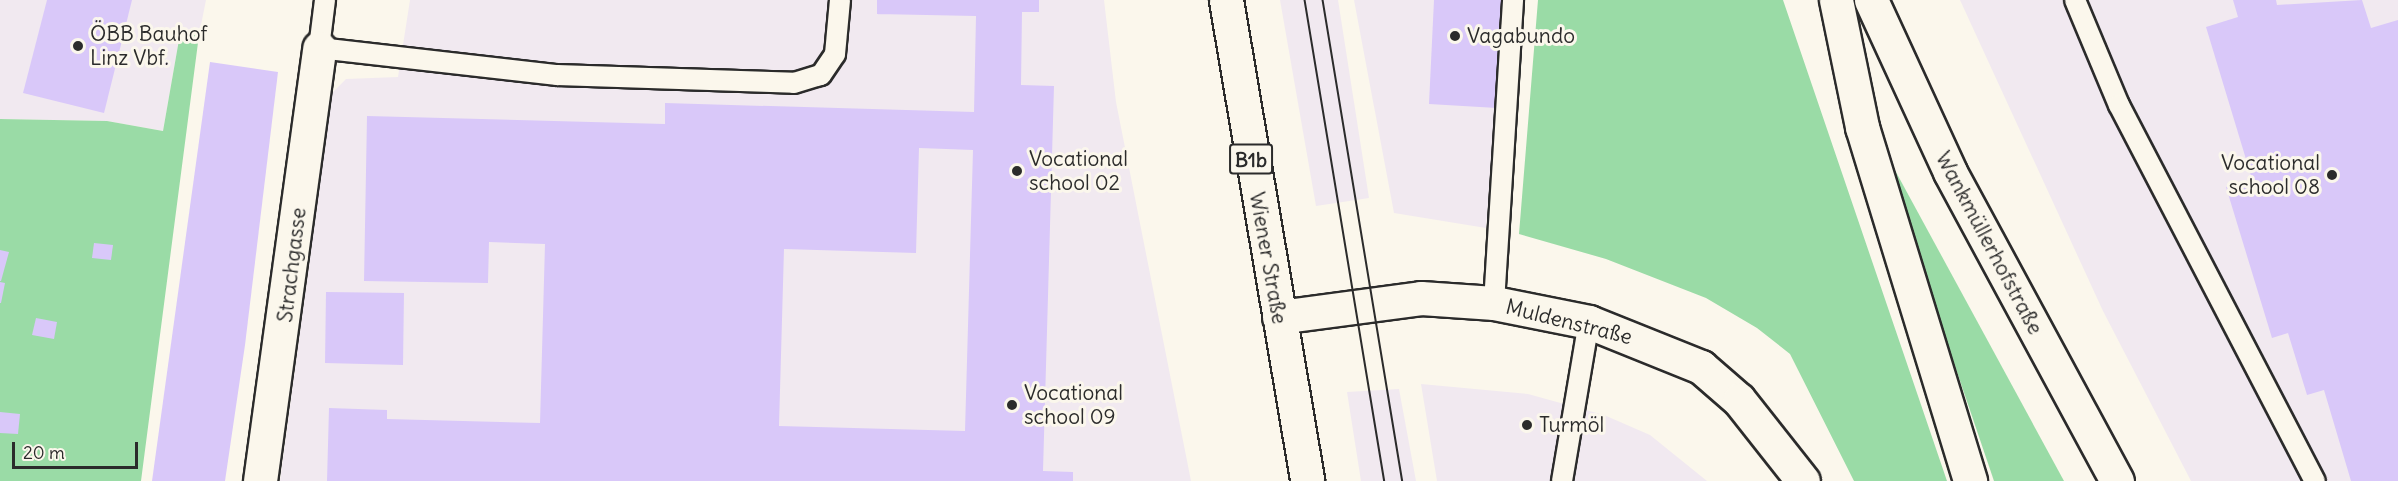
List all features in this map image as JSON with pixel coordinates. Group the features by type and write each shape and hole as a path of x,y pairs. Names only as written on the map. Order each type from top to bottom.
{"main road":[{"name":"Wiener Straße","path":"1226,0 1307,481"},
{"path":"1836,0 1862,127 1970,481"},
{"name":"Wankmüllerhofstraße","path":"1871,0 1950,172 2117,481"},
{"name":"Strachgasse","path":"260,481 320,48"},
{"name":"Muldenstraße","path":"1279,317 1421,298 1494,303 1589,322 1701,367 1739,400 1803,481"}],"lane":[{"path":"325,0 320,48 557,75 794,83 821,75 835,54 840,0"},
{"path":"1494,303 1513,0"},
{"path":"2075,0 2119,105 2315,481"},
{"path":"1562,481 1589,322"}],"shaded area":[{"path":"0,0 206,0 199,35 180,34 163,131 107,121 0,119"},
{"path":"410,0 1104,0 1116,102 1191,481 280,481 332,93 346,79 398,77"},
{"path":"1280,0 1338,0 1369,198 1316,206"},
{"path":"1354,0 1504,0 1486,228 1394,213"},
{"path":"1960,0 2398,0 2398,481 2191,481 2103,311"},
{"name":"Turmöl","path":"1421,384 1528,394 1604,415 1650,435 1707,481 1437,481"},
{"path":"1399,389 1416,481 1361,481 1347,392"}],"green space":[{"path":"1538,0 1783,0 1947,481 1854,481 1790,354 1757,328 1706,298 1606,259 1519,234"},
{"path":"180,34 199,35 141,481 0,481 0,119 107,121 163,131"},
{"path":"1878,139 2064,481 1994,481"}],"building":[{"name":"ÖBB Bauhof Linz Vbf.","path":"47,0 132,0 104,113 23,93"},
{"path":"877,0 1039,0 1039,12 1022,12 1021,85 1054,86 1043,471 1073,472 1073,481 327,481 329,408 387,410 387,419 540,423 545,244 489,242 488,283 364,281 367,116 665,124 665,103 974,112 976,16 877,14","holes":["919,148 973,150 965,431 779,426 784,249 916,253"]},
{"path":"1434,0 1503,0 1497,108 1429,104"},
{"path":"2233,0 2276,0 2277,5 2362,0 2371,28 2398,20 2398,481 2351,481 2324,390 2307,395 2288,333 2272,338 2226,187 2252,179 2206,27 2238,17"},
{"path":"210,62 278,72 245,345 225,481 152,481"},
{"path":"94,243 113,245 111,260 92,258"},
{"path":"0,250 9,252 1,281 0,281"},
{"path":"0,282 5,283 1,303 0,303"},
{"path":"326,292 404,293 403,365 325,363"},
{"path":"36,318 57,322 54,339 32,335"},
{"path":"0,412 20,414 18,434 0,433"}],"tram line":[{"path":"1305,0 1385,481"},
{"path":"1323,0 1403,481"}],"place":[{"name":"Vagabundo","path":"1455,36"},
{"name":"ÖBB Bauhof Linz Vbf.","path":"78,46"},
{"name":"Vocational school 02","path":"1017,171"},
{"name":"Vocational school 08","path":"2332,175"},
{"name":"Vocational school 09","path":"1012,405"},
{"name":"Turmöl","path":"1527,425"}]}
